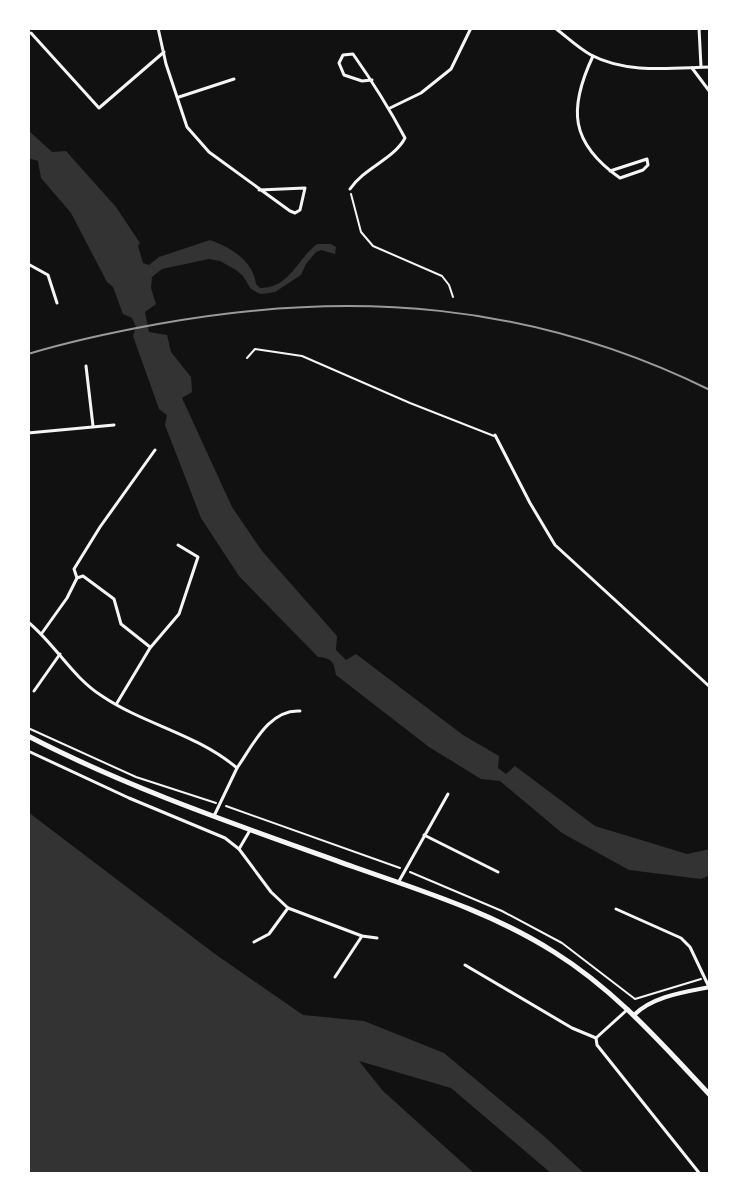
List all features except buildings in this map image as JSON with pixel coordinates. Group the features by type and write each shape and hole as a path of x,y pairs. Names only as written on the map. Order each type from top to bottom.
{"main road":[{"path":"28,736 124,782 474,911 532,939 573,965 628,1009 710,1095"},
{"path":"634,1015 647,1005 679,993 710,987"}],"street":[{"path":"158,28 187,127 209,152 259,190 295,213 300,210 305,188 259,190"},
{"path":"390,108 421,93 451,69 471,28"},
{"path":"555,28 593,56 610,63 644,69 710,67"},
{"path":"699,28 701,67"},
{"path":"31,33 99,108 164,52"},
{"path":"350,189 358,177 401,146 405,138 390,108 372,80 353,54 343,55 339,63 344,75 362,81 372,80"},
{"path":"593,56 581,81 575,113 581,138 600,164 610,171 620,178 643,170 648,165 647,159 610,171"},
{"path":"692,68 710,92"},
{"path":"179,97 234,79"},
{"path":"28,264 48,275 57,303"},
{"path":"86,366 93,426"},
{"path":"28,433 114,425"},
{"path":"495,435 555,545 710,687"},
{"path":"77,578 74,569 155,450"},
{"path":"116,704 150,648 179,614 198,557 178,545"},
{"path":"42,633 77,578 83,576 114,599 121,624 150,648"},
{"path":"28,622 42,633 94,691 214,749 237,768"},
{"path":"34,691 60,654"},
{"path":"214,817 237,768 265,729 279,714 300,711"},
{"path":"28,751 129,798 217,833 239,849 271,892 288,908 362,936 377,938"},
{"path":"398,883 448,794"},
{"path":"239,849 250,830"},
{"path":"424,835 498,872"},
{"path":"254,942 269,934 288,908"},
{"path":"616,909 681,938 690,947 703,979 710,987"},
{"path":"335,977 362,936"},
{"path":"465,965 572,1028 596,1038"},
{"path":"596,1038 628,1009"},
{"path":"596,1038 597,1045 700,1174"}],"lane":[{"path":"247,358 255,349 302,356 492,437 495,435"}],"path":[{"path":"350,189 361,232 373,246 442,276 453,297"},
{"path":"28,728 136,777 404,869 502,911 562,943 635,999 703,979"}],"shaded area":[{"path":"28,130 52,152 66,151 116,207 140,243 138,246 143,263 149,265 159,257 210,240 240,256 251,269 260,288 270,287 286,278 317,244 336,247 335,254 321,250 316,252 301,275 269,293 260,294 251,289 236,270 209,259 162,269 152,277 151,288 156,304 145,312 149,332 167,335 171,352 191,377 192,392 182,398 232,507 262,551 337,636 336,650 346,660 356,654 463,735 499,756 498,768 506,774 515,766 595,826 687,854 710,849 710,875 701,879 629,870 562,833 500,781 481,779 429,747 336,675 332,662 318,657 239,576 201,518 165,425 167,415 159,409 133,336 136,327 132,318 123,314 113,287 107,282 71,213 41,178 38,161 28,158"},
{"path":"28,812 215,954 303,1015 364,1021 444,1053 585,1174 552,1174 451,1088 359,1061 383,1091 475,1174 28,1174"}],"railway":[{"path":"28,354 125,330 230,313 301,307 371,306 440,311 508,321 576,338 643,360 710,390"}]}
